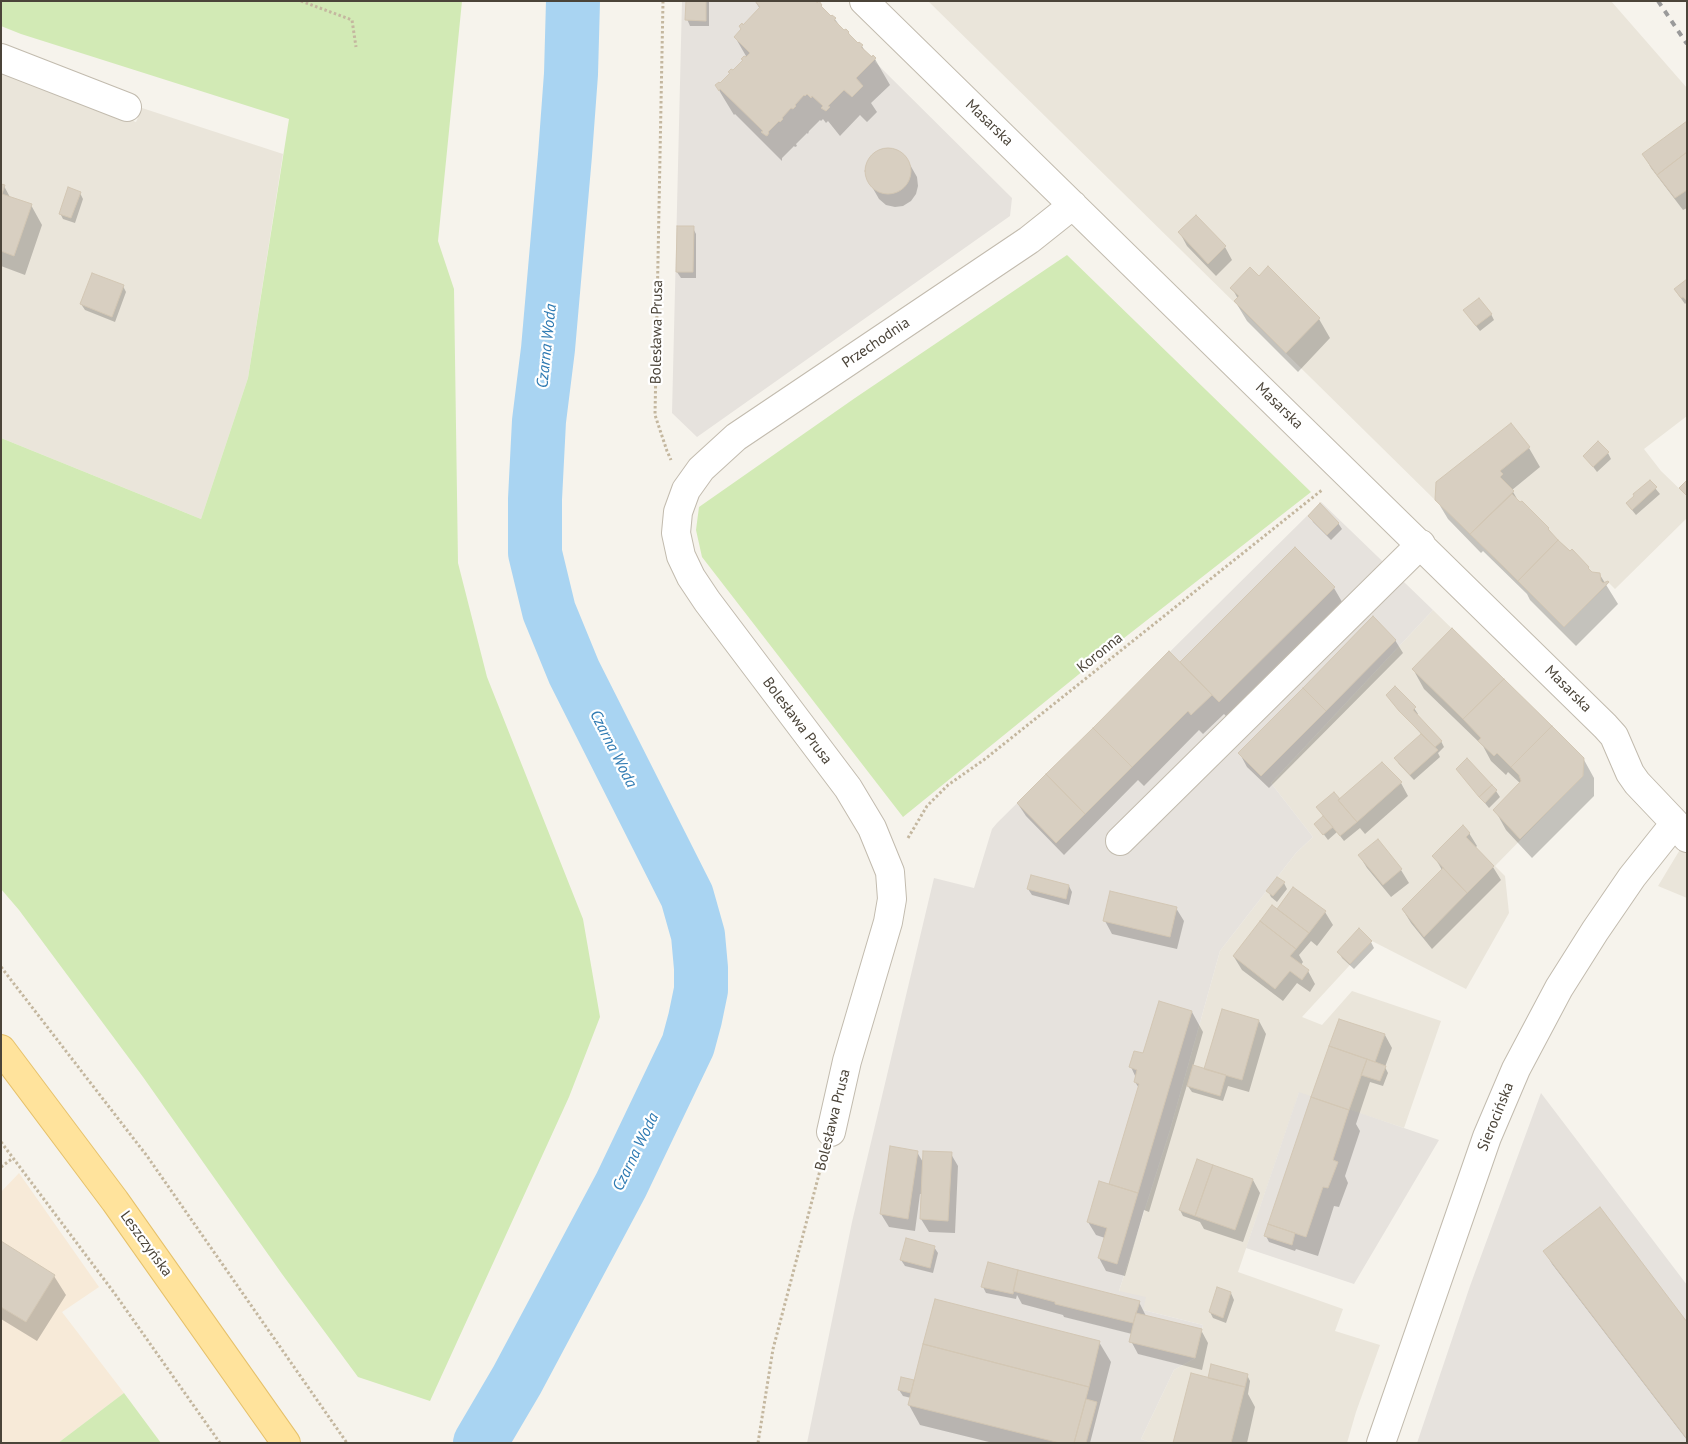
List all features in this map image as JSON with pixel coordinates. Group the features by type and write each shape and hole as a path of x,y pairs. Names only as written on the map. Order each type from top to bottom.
{"main road":[{"name":"Leszczyńska","path":"1,1049 115,1200 286,1443"}],"street":[{"name":"Masarska","path":"864,1 1609,729 1634,780 1681,830"},
{"path":"1,58 127,107"},
{"name":"Przechodnia","path":"686,490 700,470 736,437 1029,240 1073,205"},
{"name":"Bolesława Prusa","path":"686,490 678,512 676,533 681,556 691,577 848,788 866,816 881,846 890,872 892,899 888,922 851,1047 831,1132"},
{"path":"1120,841 1421,544"},
{"name":"Sierocińska","path":"1381,1443 1487,1137 1516,1069 1559,988 1632,877 1681,830"}],"path":[{"path":"301,1 352,20 356,47"},
{"name":"Bolesława Prusa","path":"663,1 656,416 666,451 686,490"},
{"name":"Koronna","path":"890,872 928,806 946,787 984,759 1346,471"},
{"path":"1,967 147,1156 347,1443"},
{"name":"Bolesława Prusa","path":"758,1443 776,1338 831,1132"},
{"path":"1,1142 115,1294 220,1443"},
{"path":"1,1168 13,1158"}],"shaded area":[{"path":"682,1 816,1 817,3 819,1 821,6 831,16 836,18 834,20 844,30 846,29 858,43 863,45 862,47 871,56 873,55 876,58 875,62 1012,198 1010,216 697,437 672,413"},
{"path":"928,1 1611,1 1687,88 1687,416 1644,449 1661,471 1687,496 1687,518 1615,589 1609,583 1564,627"},
{"path":"1,70 136,122 142,108 283,154 248,378 201,519 1,438"},
{"path":"1321,502 1433,610 1271,783 1313,837 1296,853 1220,951 1170,1130 1119,1291 1146,1297 1143,1310 1203,1325 1195,1358 1174,1370 1141,1439 1153,1443 807,1443 852,1222 934,878 974,888 992,829 997,823"},
{"path":"1433,610 1584,758 1583,776 1495,866 1505,876 1509,913 1466,989 1372,941 1302,1017 1322,1025 1352,991 1441,1021 1404,1128 1299,1093 1238,1272 1343,1309 1335,1331 1380,1345 1347,1443 1153,1443 1141,1439 1174,1370 1195,1358 1203,1325 1143,1310 1119,1291 1170,1130 1220,951 1296,853 1313,837 1271,783"},
{"path":"1687,838 1687,898 1658,886"},
{"path":"1299,1092 1439,1140 1354,1284 1246,1248"},
{"path":"1541,1093 1687,1285 1687,1443 1417,1443 1470,1286"},
{"path":"19,1173 99,1287 62,1312 124,1393 58,1443 1,1443 1,1192"}],"green space":[{"path":"1,1 462,1 438,241 454,289 458,563 487,677 583,919 600,1017 569,1097 430,1401 358,1377 282,1274 143,1077 19,910 1,889 1,438 201,519 248,378 289,119 1,26"},
{"path":"1067,255 1311,492 1110,649 903,817 702,557 696,530 699,507 855,398"},
{"path":"124,1393 161,1443 58,1443"}],"building":[{"path":"686,1 706,1 706,21 685,20"},
{"path":"755,1 816,1 817,3 819,1 821,6 831,16 836,18 834,20 844,30 846,29 858,43 863,45 861,47 872,57 873,55 876,58 856,78 863,86 852,97 844,90 828,106 830,107 826,111 821,108 823,106 812,96 811,98 807,94 804,95 796,106 793,109 791,108 783,119 768,132 767,136 761,132 763,131 720,89 719,91 715,85 720,83 730,73 728,72 731,69 733,70 743,60 741,59 744,56 746,57 750,53 734,37 741,29 739,26 742,23 743,25 760,7"},
{"path":"1687,121 1687,152 1657,175 1642,154"},
{"path":"893,148 905,154 910,162 910,180 905,188 897,193 883,194 871,188 866,180 865,166 871,154 879,149"},
{"path":"1687,152 1687,190 1675,198 1657,175"},
{"path":"1,184 5,185 2,194 32,204 14,256 1,251"},
{"path":"68,187 81,192 71,218 59,214"},
{"path":"1196,215 1226,246 1208,264 1178,232"},
{"path":"677,226 694,226 693,272 676,272"},
{"path":"1268,266 1320,318 1286,353 1234,301 1239,296 1230,288 1250,267 1259,276"},
{"path":"92,273 124,285 112,317 80,304"},
{"path":"1687,279 1687,301 1683,297 1681,298 1674,289"},
{"path":"1479,298 1492,314 1476,326 1463,310"},
{"path":"1511,423 1530,447 1500,471 1503,474 1500,477 1514,491 1470,534 1435,500 1436,482"},
{"path":"1598,441 1609,452 1593,467 1583,456"},
{"path":"1650,480 1657,487 1632,510 1626,503 1634,496 1633,494"},
{"path":"1687,480 1687,496 1679,488"},
{"path":"1512,494 1520,502 1522,501 1549,528 1558,540 1518,581 1470,534"},
{"path":"1320,503 1339,523 1327,535 1308,516"},
{"path":"1558,540 1570,551 1572,549 1592,572 1600,573 1603,583 1609,582 1564,627 1518,581"},
{"path":"1295,547 1335,587 1219,702 1180,662"},
{"path":"1373,616 1396,640 1326,711 1303,688"},
{"path":"1452,628 1504,679 1463,719 1412,669"},
{"path":"1169,651 1212,695 1191,715 1188,711 1132,767 1093,728"},
{"path":"1504,679 1552,726 1511,767 1497,753 1494,756 1478,741 1481,738 1463,719"},
{"path":"1395,686 1416,707 1413,710 1442,741 1435,747 1399,711 1386,695"},
{"path":"1303,688 1326,711 1261,776 1238,753"},
{"path":"1552,726 1584,758 1583,776 1520,839 1493,810 1521,781 1519,775 1511,767"},
{"path":"1093,728 1132,767 1085,814 1046,774"},
{"path":"1421,734 1438,750 1410,775 1394,758"},
{"path":"1467,758 1492,785 1479,797 1456,769"},
{"path":"1382,762 1402,782 1357,822 1338,800"},
{"path":"1046,774 1085,814 1056,843 1017,803"},
{"path":"1492,785 1497,790 1485,803 1479,797"},
{"path":"1334,792 1340,799 1338,800 1357,822 1340,836 1316,807"},
{"path":"1323,816 1333,827 1323,835 1314,824"},
{"path":"1463,825 1470,833 1466,837 1494,866 1467,893 1432,856"},
{"path":"1378,839 1402,869 1383,885 1358,855"},
{"path":"1443,868 1467,893 1424,937 1402,909"},
{"path":"1031,875 1069,885 1066,899 1027,889"},
{"path":"1277,877 1285,882 1273,896 1266,891"},
{"path":"1293,887 1326,911 1309,933 1277,909"},
{"path":"1110,891 1177,907 1170,937 1103,921"},
{"path":"1272,905 1309,933 1296,949 1260,921"},
{"path":"1260,921 1296,949 1290,956 1309,970 1302,980 1290,971 1275,989 1233,956"},
{"path":"1359,928 1372,941 1350,964 1337,952"},
{"path":"1159,1001 1192,1011 1138,1193 1109,1184 1139,1084 1134,1082 1137,1070 1129,1067 1134,1051 1143,1053"},
{"path":"1222,1009 1259,1020 1242,1080 1204,1069"},
{"path":"1339,1019 1385,1034 1375,1062 1329,1046"},
{"path":"1329,1046 1367,1059 1349,1110 1311,1097"},
{"path":"1367,1059 1386,1066 1380,1081 1361,1075"},
{"path":"1193,1065 1226,1075 1220,1096 1187,1086"},
{"path":"1311,1097 1349,1110 1333,1160 1338,1162 1328,1188 1323,1187 1306,1237 1268,1224"},
{"path":"890,1146 918,1151 908,1219 880,1214"},
{"path":"923,1151 952,1152 948,1221 920,1219"},
{"path":"1197,1159 1213,1165 1195,1216 1179,1210"},
{"path":"1213,1165 1253,1179 1235,1230 1195,1216"},
{"path":"1099,1181 1138,1193 1117,1264 1098,1258 1107,1228 1087,1222"},
{"path":"1600,1207 1687,1322 1687,1439 1543,1251"},
{"path":"1268,1224 1295,1233 1292,1245 1264,1236"},
{"path":"906,1238 935,1246 930,1268 900,1260"},
{"path":"1,1241 55,1275 26,1322 1,1307"},
{"path":"988,1262 1018,1270 1013,1294 981,1287"},
{"path":"1018,1270 1140,1301 1133,1323 1055,1304 1055,1302 1013,1291"},
{"path":"1217,1287 1231,1292 1223,1318 1209,1312"},
{"path":"935,1299 1100,1341 1089,1387 923,1344"},
{"path":"1136,1313 1202,1329 1195,1358 1129,1342"},
{"path":"923,1344 1089,1387 1074,1443 1060,1443 908,1405"},
{"path":"1211,1364 1248,1374 1245,1387 1208,1378"},
{"path":"1191,1373 1245,1387 1231,1443 1173,1443"},
{"path":"901,1377 914,1380 911,1393 898,1390"},
{"path":"1086,1399 1097,1402 1086,1443 1074,1443"}],"waterway":[{"name":"Czarna Woda","path":"480,1443 517,1380 621,1185 688,1045 701,990 698,935 687,896 574,672 549,611 535,553 535,499 539,421 548,349 565,155 571,74 573,1"}],"railway":[{"path":"1658,1 1687,44"}]}
